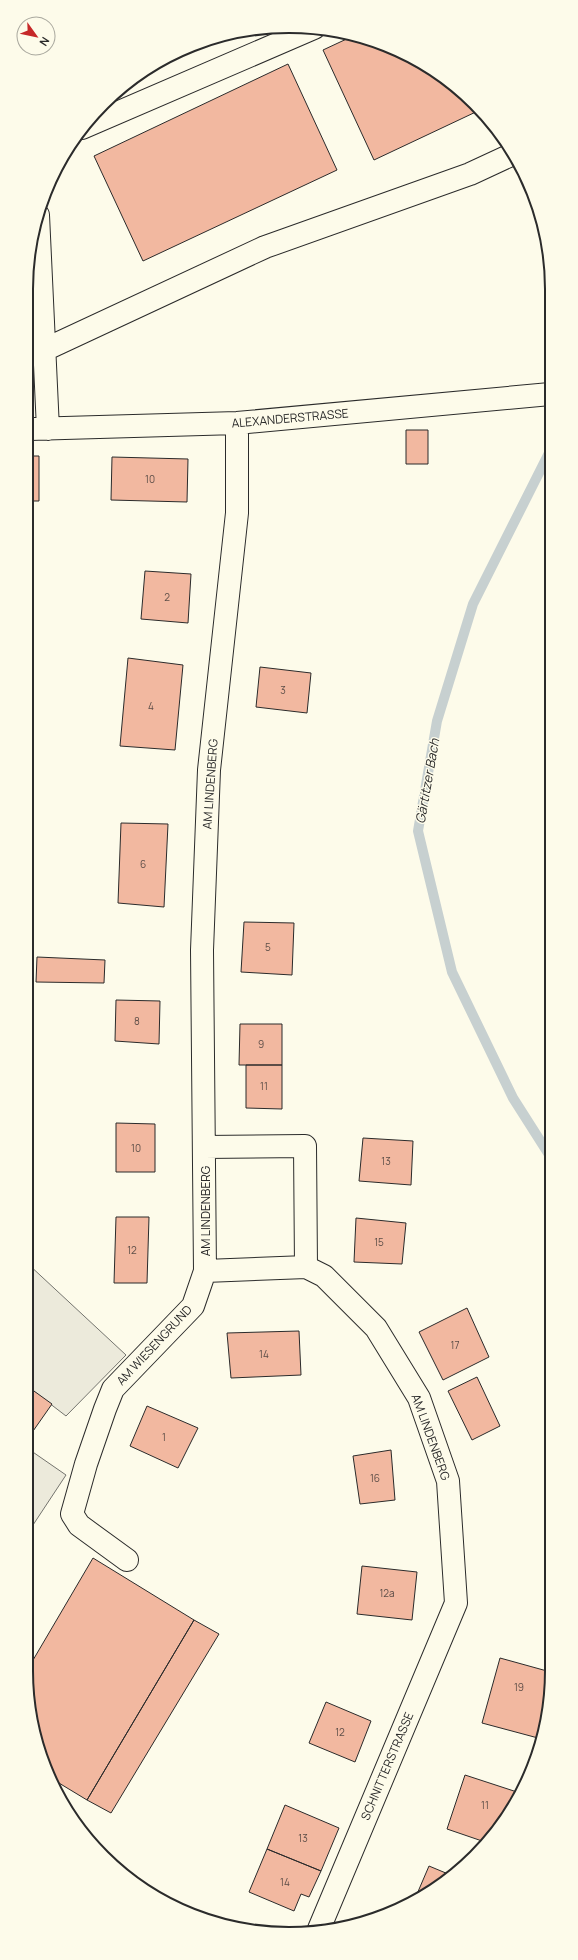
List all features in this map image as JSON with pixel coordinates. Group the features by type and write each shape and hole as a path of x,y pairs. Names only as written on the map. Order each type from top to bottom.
{"street":[{"path":"95,122 301,34"},
{"path":"44,350 265,247 470,174 508,157"},
{"path":"39,235 44,350 39,429"},
{"name":"ALEXANDERSTRASSE","path":"39,429 237,423 545,394"},
{"name":"AM LINDENBERG","path":"237,423 237,513 209,770 202,950 205,1271 306,1267 324,1276 376,1328 419,1398 448,1481 456,1604"},
{"path":"204,1147 306,1146 306,1267"},
{"name":"AM WIESENGRUND","path":"127,1560 79,1525 72,1514 86,1464 113,1390 193,1306 205,1271"},
{"name":"SCHNITTERSTRASSE","path":"321,1925 456,1604"}],"shaded area":[{"path":"33,1269 126,1355 66,1416 33,1391"},
{"path":"33,1452 66,1475 33,1525"}],"building":[{"path":"345,40 387,52 431,76 458,97 474,113 374,160 323,50"},
{"path":"288,64 337,170 143,261 94,156"},
{"path":"406,430 428,430 428,464 406,464"},
{"path":"33,456 39,456 39,501 33,501"},
{"path":"112,457 188,459 187,502 111,500"},
{"path":"145,571 191,574 188,623 141,619"},
{"path":"128,658 183,665 175,750 120,746"},
{"path":"260,667 311,673 307,713 256,707"},
{"path":"121,823 168,824 164,907 118,903"},
{"path":"244,922 294,923 292,975 241,972"},
{"path":"37,957 105,960 104,983 36,982"},
{"path":"116,1000 160,1001 159,1044 115,1041"},
{"path":"240,1024 282,1024 282,1065 239,1065"},
{"path":"246,1065 282,1065 282,1109 246,1108"},
{"path":"116,1123 155,1124 155,1172 116,1172"},
{"path":"363,1138 413,1141 411,1185 359,1181"},
{"path":"116,1217 149,1217 147,1283 114,1283"},
{"path":"356,1218 406,1223 402,1264 354,1262"},
{"path":"467,1308 489,1357 443,1380 419,1332"},
{"path":"299,1331 301,1375 231,1378 227,1333"},
{"path":"477,1377 500,1426 472,1440 448,1391"},
{"path":"33,1390 52,1404 33,1431"},
{"path":"147,1406 198,1428 178,1468 130,1446"},
{"path":"391,1450 395,1500 360,1504 353,1456"},
{"path":"93,1558 194,1620 87,1800 58,1783 52,1769 42,1737 35,1704 33,1660"},
{"path":"362,1566 417,1572 412,1620 357,1614"},
{"path":"194,1620 219,1634 111,1813 87,1800"},
{"path":"500,1658 545,1670 543,1704 536,1737 482,1723"},
{"path":"326,1702 371,1721 355,1762 309,1743"},
{"path":"465,1775 515,1791 502,1813 481,1840 447,1829"},
{"path":"285,1805 339,1828 321,1871 267,1849"},
{"path":"267,1849 321,1871 309,1897 301,1894 294,1911 249,1892"},
{"path":"429,1866 446,1873 431,1884 418,1893"}],"waterway":[{"name":"Gärtitzer Bach","path":"545,461 473,604 437,721 418,831 452,972 513,1098 545,1148"}]}
